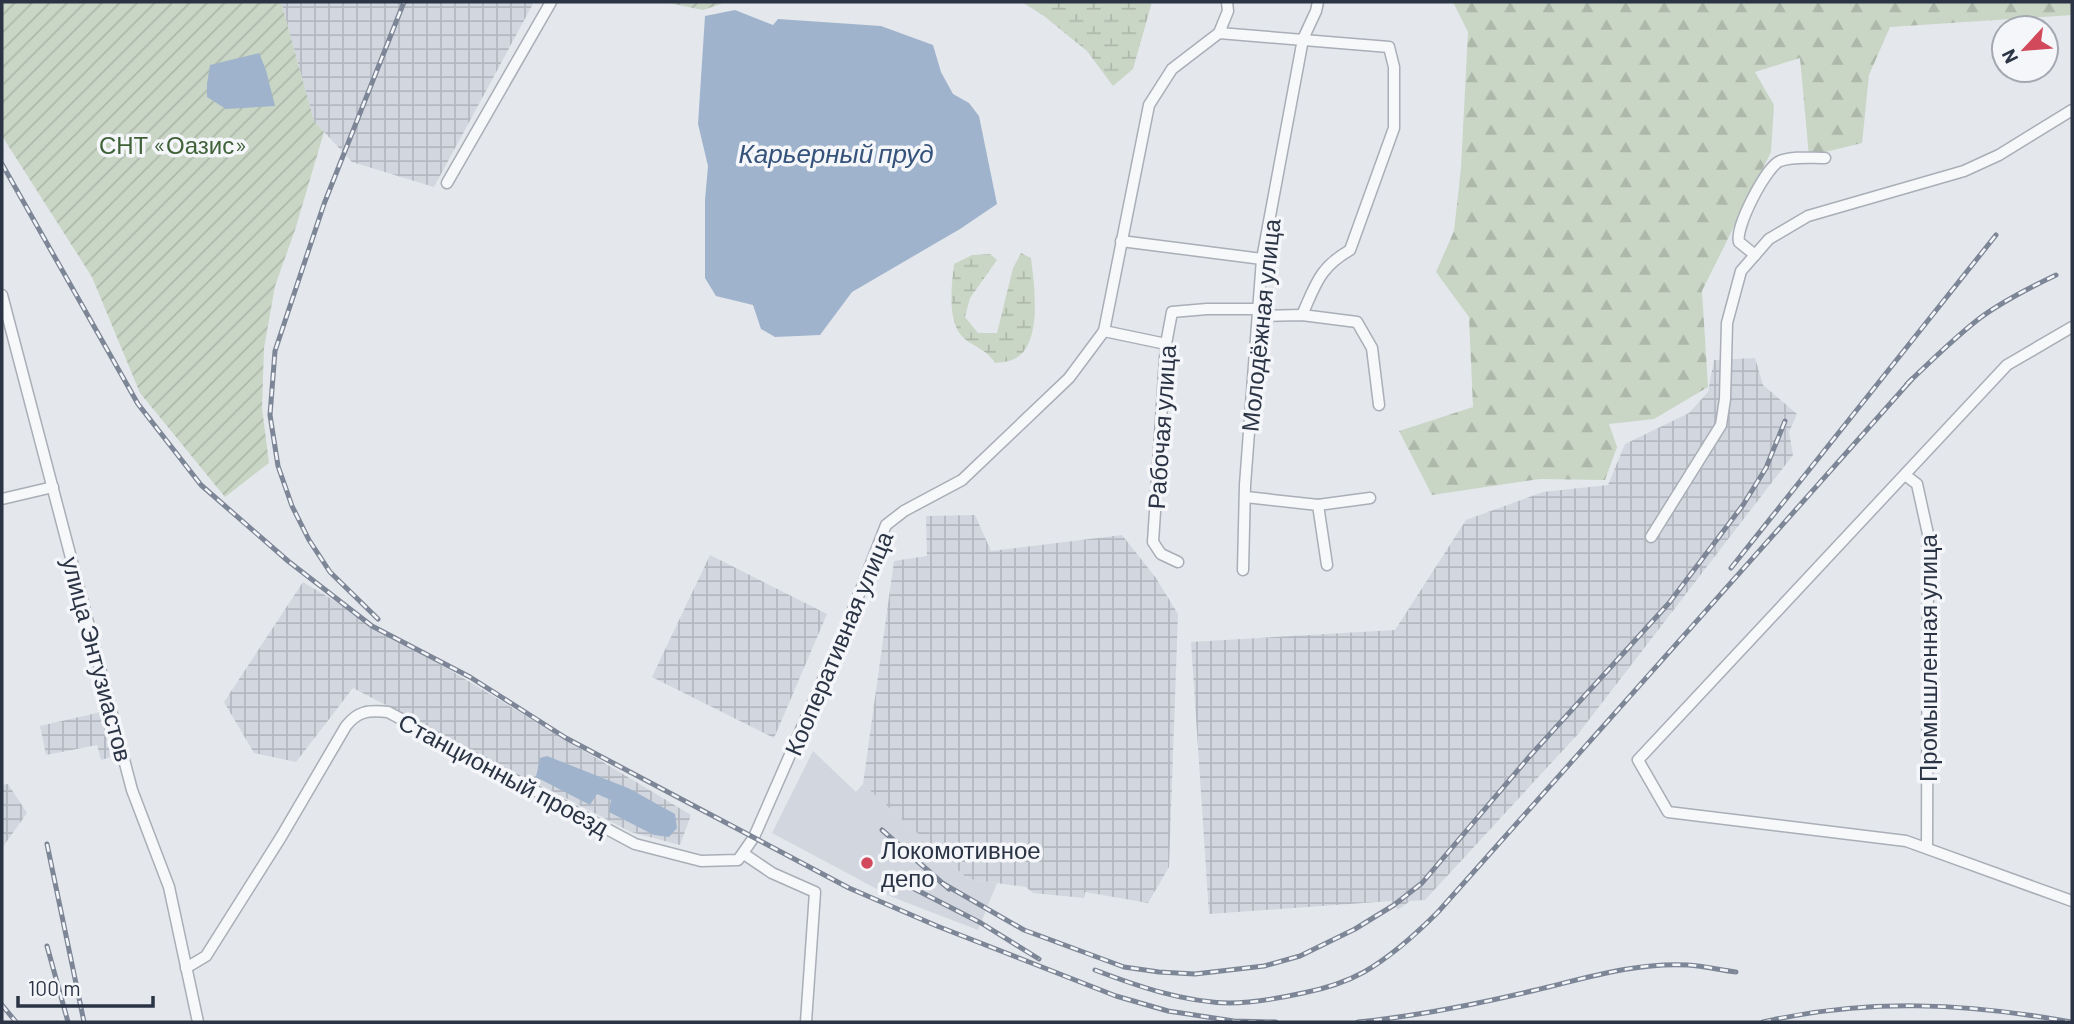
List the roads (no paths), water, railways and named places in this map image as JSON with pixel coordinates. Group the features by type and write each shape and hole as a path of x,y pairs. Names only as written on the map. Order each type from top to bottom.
{"street":[{"path":"447,183 551,2"},
{"path":"1227,2 1228,11 1219,33 1389,47 1394,67 1394,128 1350,250 1321,272 1302,315"},
{"name":"Молодёжная улица","path":"1243,570 1245,485 1262,259 1303,39 1318,2"},
{"name":"Кооперативная улица","path":"744,854 833,658 886,525 904,511 962,480 1069,378 1104,331 1149,105 1172,69 1219,33"},
{"path":"1651,537 1721,425 1725,399 1727,323 1741,271 1769,239 1808,216 1964,171 1999,155 2072,110"},
{"path":"1755,256 1739,242 1739,228 1772,166 1786,159 1825,158"},
{"path":"1121,241 1262,259"},
{"name":"улица Энтузиастов","path":"2,295 132,790 169,887 198,1022"},
{"path":"1259,309 1265,316 1302,315 1357,322 1372,348 1379,405"},
{"name":"Рабочая улица","path":"1178,562 1161,554 1153,542 1166,344 1172,312 1259,309"},
{"path":"2072,327 2007,365 1638,760 1668,812 1906,841 2072,901"},
{"path":"1104,331 1166,344"},
{"name":"Промышленная улица","path":"1905,475 1917,484 1928,534 1927,848"},
{"path":"2,499 53,487"},
{"path":"1246,497 1318,505 1370,498"},
{"path":"1318,505 1327,565"},
{"name":"Станционный проезд","path":"186,968 206,956 346,726 356,714 371,710 388,712 635,844 701,861 732,862 744,854"},
{"path":"744,854 772,873 815,892 806,1022"}],"water":[{"name":"Карьерный пруд","path":"735,10 773,25 778,19 881,26 933,45 941,72 953,94 969,103 979,116 997,204 960,229 852,292 820,335 775,337 761,329 753,305 716,296 705,278 708,166 698,124 705,16"},
{"path":"259,53 275,106 226,109 207,97 210,65"},
{"path":"547,756 628,788 675,814 677,828 669,837 654,835 609,812 611,800 597,794 590,805 536,777 540,758"}],"railway":[{"path":"378,619 330,572 309,540 292,506 278,466 270,415 275,351 324,204 404,2"},
{"path":"2,164 138,404 201,485 288,561 372,626 470,677 566,738 849,888 937,926 1116,996 1168,1011 1234,1021 1276,1022"},
{"path":"1731,568 1996,235"},
{"path":"1907,384 1980,318 2056,275"},
{"path":"1095,970 1177,996 1238,1003 1326,987 1357,976 1384,959 1438,912 1912,379"},
{"path":"942,883 1024,930 1124,967 1159,972 1195,974 1264,966 1300,956 1355,929 1394,905 1422,883 1529,757 1669,603 1743,505 1766,468 1785,421"},
{"path":"882,830 949,889"},
{"path":"47,844 84,1022"},
{"path":"899,881 981,923 1039,959"},
{"path":"47,946 68,1022"},
{"path":"1358,1022 1470,1005 1631,968 1688,965 1736,972"},
{"path":"2,1005 16,1022"},
{"path":"1763,1022 1802,1014 1879,1006 1955,1007 2071,1022"}],"place":[{"name":"Локомотивное депо","path":"867,863"}],"park label":[{"name":"СНТ «Оазис»","path":"173,144"}]}
